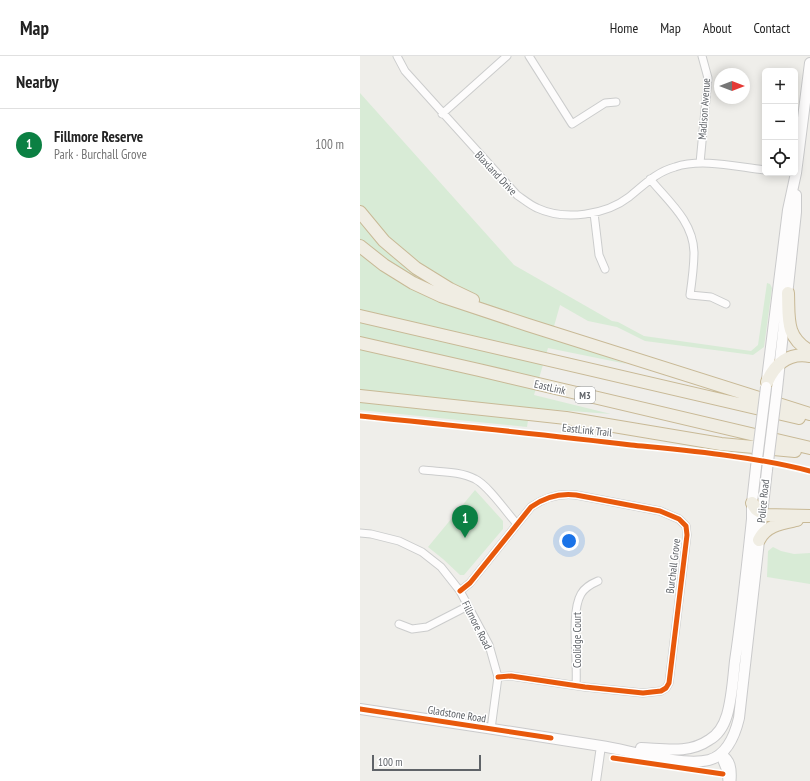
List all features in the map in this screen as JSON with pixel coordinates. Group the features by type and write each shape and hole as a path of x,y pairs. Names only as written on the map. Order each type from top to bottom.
{"highway":[{"path":"360,212 384,241 416,268 450,289 528,325"},
{"path":"360,246 384,265 413,283 441,296 810,414"},
{"path":"788,293 789,327 794,339 810,352"},
{"name":"M3","path":"360,316 810,421"},
{"name":"EastLink","path":"360,343 810,448"},
{"path":"767,384 772,371 788,357 802,355 810,356"},
{"path":"360,392 440,404"},
{"path":"360,396 566,418 720,444 810,453"},
{"path":"752,503 756,509 765,515 810,517"},
{"path":"759,540 764,532 774,525 810,517"}],"main road":[{"name":"Police Road","path":"798,151 810,63"},
{"name":"Police Road","path":"711,739 718,732 724,722 729,706 752,519 752,503 756,467 788,210 794,176"},
{"name":"Police Road","path":"721,753 731,740 739,718 788,293 796,212 795,176"},
{"name":"Gladstone Road","path":"360,709 601,746 686,761 710,760 721,753"},
{"name":"Gladstone Road","path":"601,746 680,750 695,747 711,739"},
{"path":"711,739 721,753"}],"street":[{"name":"Blaxland Drive","path":"397,56 405,71 442,114 517,195 544,211 572,215 594,213 617,205 650,179 663,171 675,167 700,163 762,170"},
{"path":"442,114 507,56"},
{"path":"529,56 572,124 605,103 616,102"},
{"name":"Madison Avenue","path":"700,163 708,84 706,68 702,56"},
{"path":"650,179 683,218 691,235 694,255 690,295 711,297 726,304"},
{"path":"594,213 598,255 605,268"},
{"path":"423,470 463,475 477,480 484,485 517,524"},
{"name":"Burchall Grove","path":"460,591 470,583 531,507 549,497 566,494 660,511 679,519 686,526 687,535 669,683 666,688 643,693 511,676 498,677"},
{"name":"Fillmore Road","path":"360,533 399,541 422,552 440,567 460,591 490,645 498,677 491,729"},
{"name":"Coolidge Court","path":"576,685 575,617 577,604 586,587 598,580"},
{"path":"399,624 412,629 427,627 468,606"},
{"path":"596,781 601,746"},
{"path":"721,753 727,781"},
{"path":"721,753 727,757 731,764 733,773 732,781"}],"green space":[{"path":"360,93 514,265 612,321 618,322 644,336 751,351 758,345 767,283 770,284 772,288 764,347 753,355 645,341 617,327 588,321 560,305 551,337 627,364 548,348 534,395 611,414 530,408 527,427 360,410"},
{"path":"475,490 503,521 503,529 464,575 460,575 428,547"},
{"path":"773,547 781,551 794,554 810,553 810,584 767,577 768,551"}],"cycle path":[{"name":"EastLink Trail","path":"360,416 676,449 766,461 810,471"},
{"path":"460,591 470,583 531,507 552,496 576,495 660,511 679,519 686,526 687,535 669,683 666,688 661,691 643,693 585,687 511,676 498,677"},
{"path":"360,709 551,738"},
{"path":"613,758 723,774"}],"place":[{"name":"Fillmore Reserve","path":"465,538"}]}
